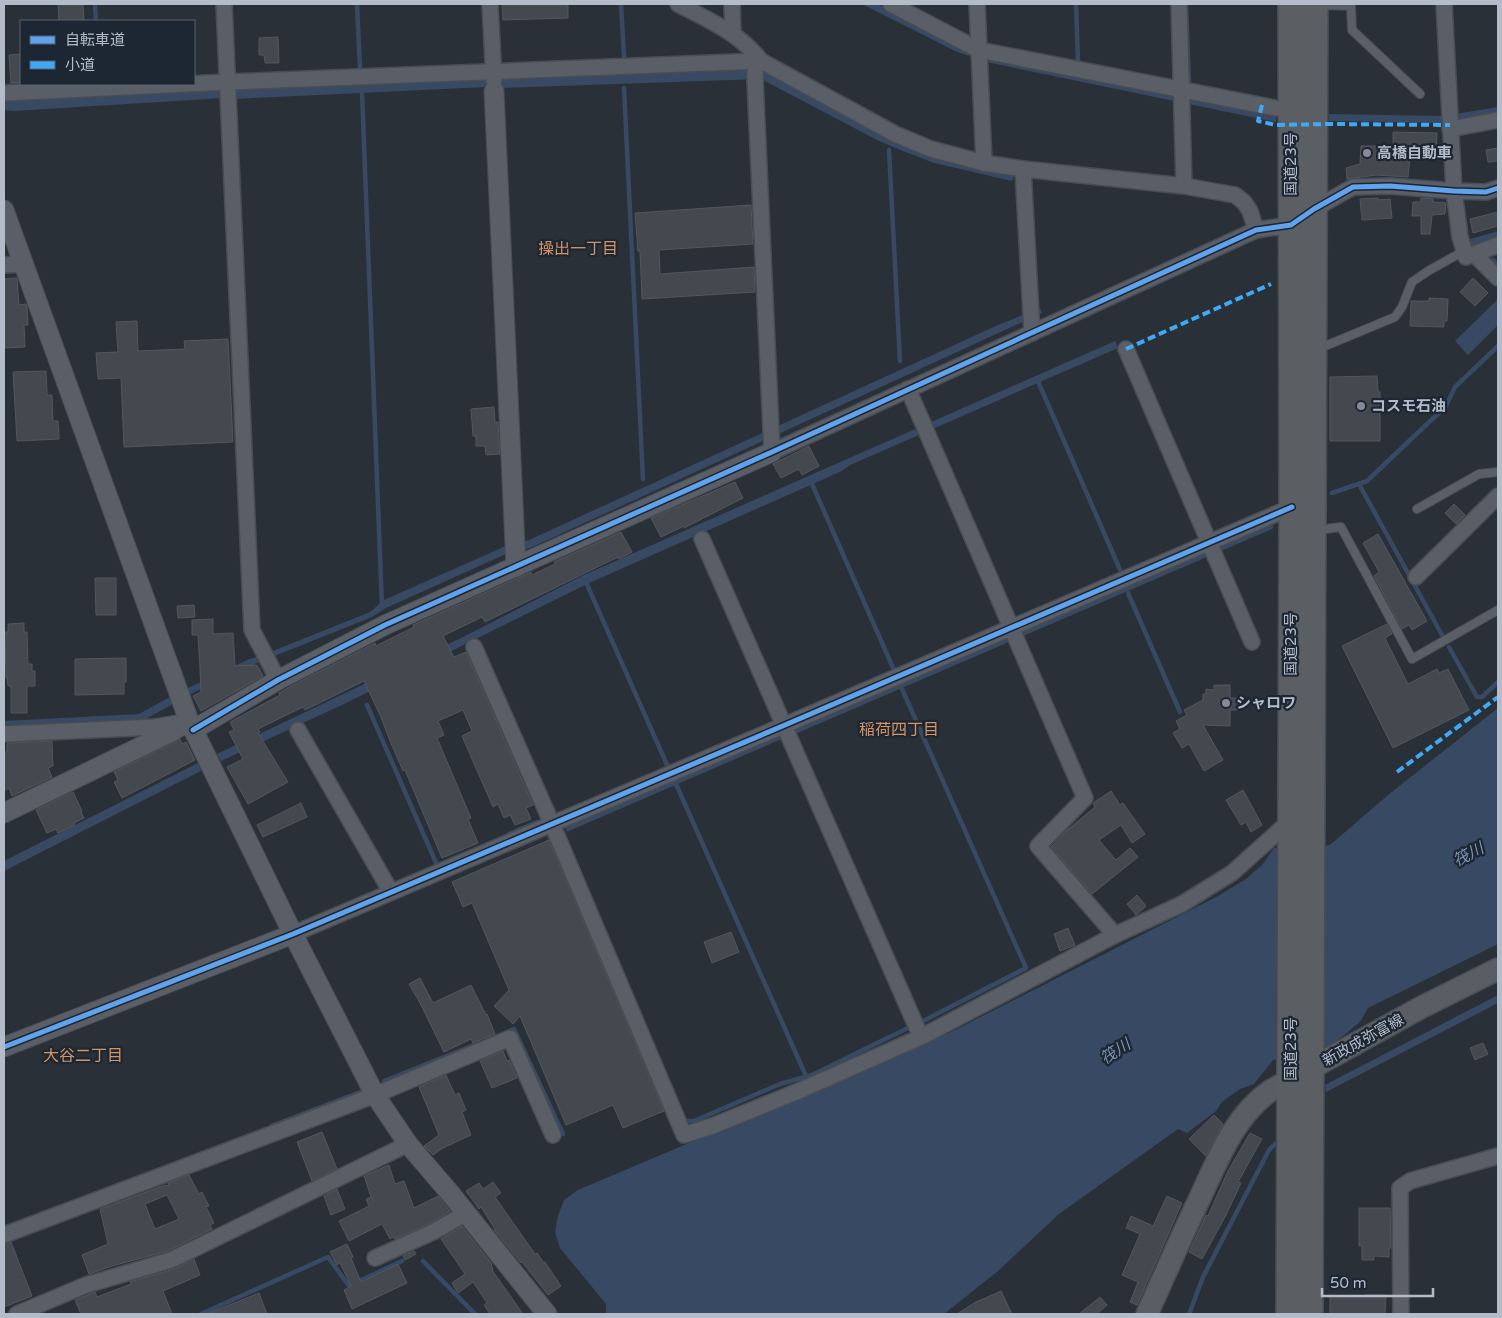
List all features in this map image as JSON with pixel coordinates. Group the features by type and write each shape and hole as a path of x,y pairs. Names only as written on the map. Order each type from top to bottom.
{"highway":[{"name":"国道23号","path":"1298,829 1313,531 1314,209 1307,4"},
{"name":"国道23号","path":"1307,4 1291,224 1292,507 1301,1070 1310,1314"},
{"name":"国道23号","path":"1290,1314 1301,1070"}],"main road":[{"name":"新政成弥富線","path":"1147,1314 1226,1142 1247,1111 1257,1100 1301,1070 1498,969"}],"street":[{"path":"224,4 252,630 278,680"},
{"path":"490,4 515,554"},
{"path":"678,4 733,34 751,48 757,70 772,446"},
{"path":"732,4 733,34"},
{"path":"890,4 980,55 1182,96 1275,108"},
{"path":"978,4 984,163"},
{"path":"1179,4 1184,186"},
{"path":"1444,4 1454,191 1460,237 1469,252 1498,278"},
{"path":"4,93 228,90 757,70 931,149 984,163 1023,170 1184,186 1235,194 1250,211 1256,230"},
{"path":"1450,122 1498,120"},
{"path":"1023,170 1031,320"},
{"path":"4,813 169,733 191,726 385,625 515,554 908,389 1031,320 1256,230 1291,224 1353,187 1390,186 1486,192 1498,188"},
{"path":"4,210 191,726 293,934 375,1095 408,1144 547,1314"},
{"path":"1469,252 1498,245"},
{"path":"4,265 24,264"},
{"path":"1126,349 1252,642"},
{"path":"908,389 1085,798 1038,846 1115,935"},
{"path":"1416,577 1498,496"},
{"path":"4,1047 293,934 1292,507"},
{"path":"702,539 921,1037"},
{"path":"474,648 552,824 684,1135 715,1125 801,1090 921,1037 1115,935 1182,904 1232,874 1298,829"},
{"path":"4,734 155,726 191,726"},
{"path":"298,730 391,892"},
{"path":"4,1235 375,1095 510,1038 553,1135"},
{"path":"17,1314 86,1285 171,1260 408,1144"},
{"path":"1401,1314 1400,1188 1410,1181 1498,1156"},
{"path":"375,1258 435,1231 466,1213"}],"lane":[{"path":"1307,4 1351,6 1352,30 1420,94"},
{"path":"1314,350 1395,317 1402,307 1412,282 1428,271 1469,252"},
{"path":"1417,509 1479,474 1498,472"},
{"path":"1313,531 1342,526 1412,659 1498,610"}],"water":[{"path":"862,4 878,4 967,50 1276,116 1276,122 986,62 955,51"},
{"path":"760,69 893,139 1014,175 1012,181 934,163 903,151 879,141 761,79 486,87 224,98 14,111 4,110 4,99"},
{"path":"1498,107 1498,114 1444,123 1329,121 1329,114 1443,116"},
{"path":"1498,231 1498,240 1470,248 1467,240"},
{"path":"1497,300 1498,325 1468,355 1455,341"},
{"path":"1040,308 1042,313 530,548 508,553 386,608 372,617 257,663 186,696 184,690 249,659 370,612 384,600 508,545 529,540 998,325"},
{"path":"1115,341 1118,348 850,465 842,471 587,584 344,704 221,761 217,754 461,638 584,575"},
{"path":"170,697 173,704 144,720 4,728 4,721 139,714"},
{"name":"筏川","path":"1498,708 1498,944 1368,1008 1360,1022 1327,1049 1273,1060 1254,1084 1240,1089 1222,1102 1216,1111 1187,1133 1178,1129 1059,1214 998,1271 944,1314 606,1314 606,1304 560,1248 555,1232 558,1216 564,1200 578,1190 953,1031 1218,896 1246,879 1263,864 1274,848 1312,848 1330,845 1388,795"},
{"path":"198,763 201,771 4,871 4,861"},
{"path":"1498,995 1498,1003 1326,1092 1325,1085"}],"building":[{"path":"58,4 83,4 84,20 59,20"},
{"path":"502,4 568,4 568,18 503,20"},
{"path":"278,37 279,63 265,63 264,55 259,55 259,38"},
{"path":"20,54 20,83 11,83 9,55"},
{"path":"1393,132 1437,133 1436,158 1410,158 1408,177 1376,175 1347,179 1346,168 1360,164 1361,146 1393,146"},
{"path":"1498,148 1498,161 1488,162 1486,150"},
{"path":"1378,198 1378,200 1390,199 1392,218 1362,220 1360,199"},
{"path":"1421,198 1433,199 1433,202 1446,203 1445,214 1432,215 1430,234 1421,234 1421,216 1412,216 1413,202 1421,202"},
{"path":"751,205 753,244 659,250 660,274 754,267 755,292 642,299 640,251 638,251 635,213"},
{"path":"1498,212 1498,226 1473,233 1470,219"},
{"path":"17,278 19,305 26,304 27,306 28,325 24,325 25,347 4,348 4,279"},
{"path":"1473,278 1488,293 1475,306 1460,292"},
{"path":"1429,298 1448,299 1447,321 1444,321 1444,327 1410,326 1411,301 1429,301"},
{"path":"137,321 138,351 185,349 184,341 228,339 233,442 124,447 121,378 98,379 96,353 118,352 116,322"},
{"path":"46,371 47,395 52,395 53,421 58,421 59,439 17,441 13,372"},
{"path":"1377,376 1378,392 1380,392 1380,441 1330,441 1330,377"},
{"path":"494,407 495,422 498,422 500,454 486,455 485,446 476,446 476,436 473,436 471,409"},
{"path":"809,446 819,466 802,475 799,469 781,478 773,464"},
{"path":"735,482 743,498 684,528 684,526 661,537 651,518"},
{"path":"1454,504 1465,515 1456,524 1445,513"},
{"path":"621,532 632,552 619,559 618,557 485,622 482,617 443,636 454,657 466,652 533,805 526,808 531,819 515,825 510,815 504,818 498,804 493,807 462,736 472,731 463,710 438,721 444,735 437,738 471,818 468,819 478,843 442,858 405,770 403,771 364,681 305,710 303,707 258,729 260,732 258,733 288,782 248,804 227,767 243,759 229,732 234,730 230,722 280,695 279,693 293,685 375,643 376,646 414,627 413,625 531,572 532,575 555,564 554,562"},
{"path":"1378,534 1427,621 1412,630 1409,625 1402,629 1374,576 1379,572 1363,543"},
{"path":"95,578 116,578 116,615 96,615"},
{"path":"194,605 195,617 178,618 177,606"},
{"path":"213,619 213,634 233,633 235,666 257,665 263,676 201,711 193,696 201,692 198,635 192,635 192,620"},
{"path":"24,623 24,632 27,632 28,664 32,664 32,671 35,671 35,686 27,686 27,713 11,713 11,686 8,686 6,678 5,632 8,632 8,624"},
{"path":"1387,624 1392,634 1385,638 1408,684 1437,669 1439,673 1448,669 1469,710 1393,748 1342,646"},
{"path":"126,658 124,694 75,695 75,659"},
{"path":"1214,685 1230,685 1230,698 1239,698 1239,710 1230,710 1230,726 1203,725 1223,760 1204,771 1189,744 1182,748 1173,733 1180,729 1176,721 1187,715 1184,710 1203,700 1203,694 1206,694 1206,689 1214,690"},
{"path":"180,739 182,744 186,742 195,760 122,798 114,782 118,780 114,772"},
{"path":"52,741 53,766 48,768 52,777 12,796 9,788 4,791 4,752 7,752 7,743"},
{"path":"1243,790 1262,825 1251,832 1246,822 1241,825 1226,800"},
{"path":"1111,791 1120,805 1123,803 1145,834 1132,843 1121,825 1099,840 1116,860 1130,848 1138,857 1092,894 1051,847 1066,831 1095,807 1093,803"},
{"path":"73,792 84,818 74,823 75,825 58,833 56,829 47,833 36,810"},
{"path":"301,803 307,817 263,837 257,825"},
{"path":"549,840 664,1111 623,1128 613,1105 566,1125 520,1016 513,1024 494,1006 509,990 472,903 463,907 452,882"},
{"path":"1137,895 1146,906 1136,915 1127,904"},
{"path":"1068,928 1075,945 1060,951 1054,934"},
{"path":"731,932 739,952 712,963 704,942"},
{"path":"420,978 433,1003 471,985 487,1014 495,1034 473,1043 471,1039 444,1052 409,984"},
{"path":"1483,1043 1488,1054 1475,1060 1470,1048"},
{"path":"503,1051 517,1078 492,1088 480,1061"},
{"path":"446,1075 455,1095 459,1093 466,1110 462,1112 471,1135 443,1148 433,1155 424,1146 439,1135 419,1087"},
{"path":"1214,1115 1223,1124 1206,1156 1189,1139"},
{"path":"322,1132 337,1169 312,1181 297,1142"},
{"path":"1250,1133 1262,1139 1238,1182 1241,1183 1202,1259 1189,1252 1206,1215 1208,1216 1228,1171"},
{"path":"389,1165 395,1184 404,1181 414,1208 438,1196 450,1211 431,1223 395,1239 393,1237 390,1239 382,1224 349,1241 339,1221 369,1206 366,1199 371,1197 364,1176"},
{"path":"189,1175 199,1194 202,1192 209,1206 206,1207 214,1223 210,1225 212,1229 168,1251 89,1274 82,1255 108,1244 100,1209 169,1185 168,1183","holes":["167,1195 179,1219 155,1229 145,1204"]},
{"path":"493,1182 501,1193 495,1197 535,1254 537,1253 545,1262 561,1286 548,1295 494,1230 481,1207 479,1209 466,1191 479,1183 483,1189"},
{"path":"337,1189 345,1209 331,1215 324,1196"},
{"path":"1167,1196 1182,1203 1137,1305 1130,1302 1138,1282 1122,1275 1140,1234 1126,1228 1131,1216 1153,1226"},
{"path":"1359,1208 1390,1208 1391,1248 1389,1248 1389,1257 1374,1256 1374,1260 1362,1260 1362,1246 1359,1246"},
{"path":"462,1226 492,1264 492,1270 523,1314 490,1314 484,1305 487,1303 473,1282 458,1293 452,1283 465,1274 441,1239"},
{"path":"11,1242 32,1296 4,1307 4,1244"},
{"path":"347,1244 361,1282 398,1264 407,1283 352,1309 344,1290 351,1286 340,1263 337,1265 330,1252"},
{"path":"414,1251 416,1254 405,1260 403,1256"},
{"path":"194,1259 200,1275 163,1291 172,1314 81,1314 75,1300 95,1292 97,1297 131,1284 130,1282 174,1269"},
{"path":"1001,1291 1012,1314 957,1314 974,1303"},
{"path":"259,1293 267,1314 207,1314"},
{"path":"1386,1295 1385,1314 1330,1314 1330,1296"},
{"path":"1100,1297 1107,1305 1097,1314 1079,1314"}],"waterway":[{"path":"95,4 96,20"},
{"path":"357,4 360,69"},
{"path":"621,4 624,57"},
{"path":"1076,4 1078,61"},
{"path":"1186,4 1189,83"},
{"path":"624,88 643,479"},
{"path":"362,93 382,607"},
{"path":"889,150 900,361"},
{"path":"1493,260 1498,266"},
{"path":"1332,493 1367,481 1446,406 1455,387 1498,346"},
{"path":"1037,379 1121,572"},
{"path":"812,484 894,670"},
{"path":"1359,484 1442,635"},
{"path":"1218,550 1271,527"},
{"path":"1020,635 1206,555"},
{"path":"585,580 668,767"},
{"path":"1128,593 1180,712"},
{"path":"792,733 1008,640"},
{"path":"1449,647 1477,697 1482,697 1498,682"},
{"path":"902,689 1026,968 923,1021"},
{"path":"367,705 437,865 440,864"},
{"path":"568,829 783,736"},
{"path":"676,784 806,1076"},
{"path":"509,834 537,822"},
{"path":"688,1121 694,1121 780,1084 812,1075 910,1027"},
{"path":"507,1032 514,1029 563,1134"},
{"path":"384,1081 474,1045"},
{"path":"271,1126 363,1091"},
{"path":"1189,1314 1203,1277 1269,1150 1275,1144"},
{"path":"201,1314 328,1257 349,1286 402,1261"},
{"path":"423,1261 475,1314"}],"marked path":[{"path":"1262,105 1258,121 1276,125 1450,125"},
{"path":"1126,349 1271,284"},
{"path":"1397,772 1498,697"}],"cycle path":[{"path":"193,730 278,680 385,625 772,452 1256,230 1291,225 1314,209 1353,187 1390,186 1486,192 1498,188"},
{"path":"4,1047 293,934 1292,507"}],"place":[{"name":"高橋自動車","path":"1367,153"},
{"name":"コスモ石油","path":"1361,406"},
{"name":"シャロワ","path":"1226,703"}],"district":[{"name":"操出一丁目","path":"578,248"},
{"name":"稲荷四丁目","path":"899,729"},
{"name":"大谷二丁目","path":"83,1055"}]}
